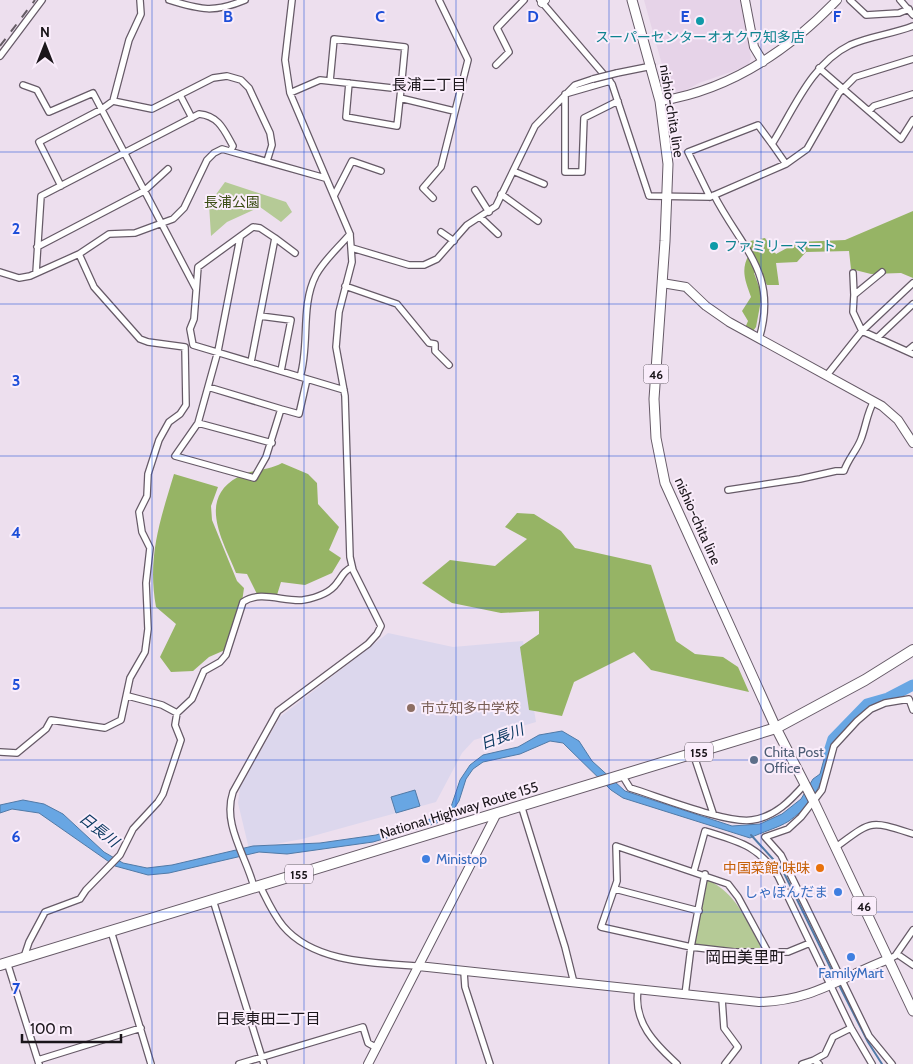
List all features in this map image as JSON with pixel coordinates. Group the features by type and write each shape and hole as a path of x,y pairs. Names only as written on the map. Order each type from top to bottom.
{"highway":[{"name":"National Highway Route 155","path":"4,964 776,728 865,680 913,650"}],"main road":[{"name":"nishio-chita line","path":"632,0 652,66 660,101 668,164 668,196 654,399 656,438 665,483 776,728 814,801 913,1012"}],"street":[{"path":"0,56 42,0"},
{"path":"61,186 39,142 102,109 113,101 129,40 141,14 140,0"},
{"path":"170,0 201,8 223,9 245,0"},
{"path":"292,0 285,60 290,93 350,234 352,248 352,262 339,312 336,347 344,390 347,508 352,566 380,621 380,631 368,644 287,703 271,721 239,779 230,803 230,818 244,859 257,886 284,928 310,947 342,957 464,972 722,999 781,1001 808,995 889,959 897,954 913,930"},
{"path":"433,198 423,188 441,167 468,60 439,0"},
{"path":"745,0 754,47 763,62"},
{"path":"660,101 692,95 742,76 809,28 837,0"},
{"path":"850,0 866,15 899,13 909,9"},
{"path":"900,0 913,15"},
{"path":"496,65 509,52 497,28 521,1"},
{"path":"543,1 610,80 649,196 712,196 786,164 807,149 844,88 855,77 913,59"},
{"path":"772,144 820,68 850,45 913,26"},
{"path":"330,81 334,39 405,47 397,126 346,117 349,83"},
{"path":"352,248 398,263 416,266 437,259 467,225 496,206 534,126 575,85 617,73 652,66"},
{"path":"820,68 901,139 913,120"},
{"path":"113,101 152,109 213,78 227,76 240,80 249,88 270,133 272,145 267,161"},
{"path":"290,93 320,80 401,89"},
{"path":"566,94 610,80"},
{"path":"23,85 37,90 49,112 93,93 197,291"},
{"path":"566,94 565,172 582,172 584,118 618,101"},
{"path":"869,111 874,106 913,94"},
{"path":"180,95 192,118"},
{"path":"400,98 454,111"},
{"path":"36,273 41,196 200,114 210,115 220,122 233,146 231,150"},
{"path":"758,338 764,304 763,281 735,227 712,196 688,152 758,126 786,164"},
{"path":"0,272 19,278 30,276 48,270 79,254 109,234 135,233 172,219 184,208 207,160 214,153 222,149 325,178"},
{"path":"334,196 352,161 381,170"},
{"path":"37,247 144,191 168,169"},
{"path":"513,171 544,184"},
{"path":"474,190 489,212"},
{"path":"501,194 538,221"},
{"path":"480,217 498,234"},
{"path":"296,253 260,228 254,228 198,267 194,319 190,329 192,345 344,390"},
{"path":"441,232 454,241"},
{"path":"208,388 299,414 304,378 309,295 313,281 323,265 350,234"},
{"path":"240,238 218,352 198,423 175,456 254,478 272,443 281,409"},
{"path":"251,362 275,238"},
{"path":"0,752 17,752 46,729 51,720 93,727 111,726 121,720 128,696 130,678 145,652 148,629 146,583 150,548 142,532 139,512 147,496 148,474 156,448 169,422 180,414 186,405 187,350 182,345 148,342 140,339 94,287 79,254"},
{"path":"854,296 882,272"},
{"path":"853,273 853,312 862,331 910,353 913,346"},
{"path":"662,283 686,287 717,314 874,400 898,420 913,443"},
{"path":"827,375 862,331 913,283"},
{"path":"345,286 397,304 429,343 435,344 435,351 448,365"},
{"path":"877,338 913,304"},
{"path":"260,316 291,320 281,371"},
{"path":"728,490 844,471 854,448 861,440 868,410 874,400"},
{"path":"198,423 272,443"},
{"path":"24,957 29,942 44,912 80,900 120,855 133,829 163,794 181,740 175,725 177,713 192,699 204,671 220,662 226,655 243,602 258,597 292,600 312,598 331,590 337,585 342,573 352,566"},
{"path":"128,696 162,705 177,713"},
{"path":"872,1064 852,1028 837,983 781,855 764,837 788,829 801,818 822,790 834,746 871,708 885,703 909,699 913,710"},
{"path":"693,753 713,813"},
{"path":"622,775 630,788 732,819 752,820 772,814 789,802 805,784"},
{"path":"521,805 566,947 574,983"},
{"path":"370,1063 497,813"},
{"path":"836,847 865,826 878,823 913,834"},
{"path":"694,871 705,831 746,844 759,852 778,876 810,944 837,983 869,1036 892,1064"},
{"path":"769,954 738,897 728,884 705,874 616,846 617,881 601,928 691,947 769,954 788,952 810,944"},
{"path":"685,995 691,947 705,874"},
{"path":"615,889 699,911"},
{"path":"212,900 263,1061"},
{"path":"111,930 151,1064"},
{"path":"897,954 913,965"},
{"path":"4,964 39,1062 141,1028"},
{"path":"464,972 465,986 490,1064"},
{"path":"638,990 637,1011 645,1029 659,1048 677,1064"},
{"path":"722,999 724,1028 738,1047 725,1064"},
{"path":"239,1064 263,1061 364,1027 368,1042 377,1048"},
{"path":"802,1064 825,1054 833,1036 852,1028"},
{"path":"814,1060 820,1064"}],"shaded area":[{"name":"スーパーセンターオオクワ知多店","path":"644,0 740,0 751,58 748,66 699,83 679,94 668,86"},
{"path":"388,633 453,647 523,641 536,722 474,740 462,753 436,802 302,839 249,849 238,803 240,787 280,717"}],"green space":[{"name":"長浦公園","path":"225,182 286,202 292,212 281,222 260,207 227,222 211,236 209,204"},
{"path":"913,211 913,278 901,273 871,274 851,269 849,251 806,252 797,262 776,263 779,285 767,285 759,270 754,273 762,295 756,327 753,331 745,328 748,321 742,311 751,297 744,275 745,264 750,253 745,242 765,238 776,254 798,242 845,240"},
{"path":"282,463 308,474 317,483 318,504 339,527 329,550 341,558 332,573 305,585 281,582 277,595 257,594 247,574 236,573 220,534 216,509 219,497 226,486 238,477"},
{"path":"174,474 218,487 211,506 212,520 237,581 244,588 242,602 225,650 209,657 193,671 171,672 160,657 176,624 156,607 153,572 156,539"},
{"path":"517,513 534,514 561,531 575,548 651,565 676,641 695,654 723,657 738,667 749,692 651,670 634,652 574,682 562,716 529,710 520,647 539,634 539,611 501,613 452,603 422,583 450,560 495,566 527,539 505,527"},
{"path":"707,879 733,899 744,915 760,945 760,949 734,950 694,944"}],"water":[{"path":"562,731 579,741 592,761 625,791 732,826 760,824 782,814 801,799 813,779 820,774 829,741 833,742 823,777 808,804 789,821 750,838 623,798 611,790 563,743 550,741 520,754 483,762 473,769 466,779 459,801 450,815 437,823 373,842 287,854 259,852 169,873 148,875 115,866 39,813 12,809 0,813 0,805 23,800 44,804 63,814 104,852 123,863 147,868 172,865 253,846 320,843 376,835 440,816 450,810 460,780 470,765 483,755 518,747 539,735"},
{"path":"415,790 420,806 396,813 391,797"}],"waterway":[{"name":"日長川","path":"828,755 833,739 867,704 888,698 913,685"},
{"path":"751,835 782,869 837,981"},
{"path":"839,985 868,1042 882,1064"}],"railway":[{"path":"0,46 35,0"}],"place":[{"name":"スーパーセンターオオクワ知多店","path":"700,21"},
{"name":"ファミリーマート","path":"714,246"},
{"name":"市立知多中学校","path":"411,708"},
{"name":"Chita Post Office","path":"754,760"},
{"name":"Ministop","path":"426,859"},
{"name":"中国菜館 味味","path":"820,868"},
{"name":"しゃぼんだま","path":"838,892"},
{"name":"FamilyMart","path":"851,957"}],"district":[{"name":"長浦二丁目","path":"429,85"},
{"name":"岡田美里町","path":"745,957"},
{"name":"日長東田二丁目","path":"268,1019"}]}
